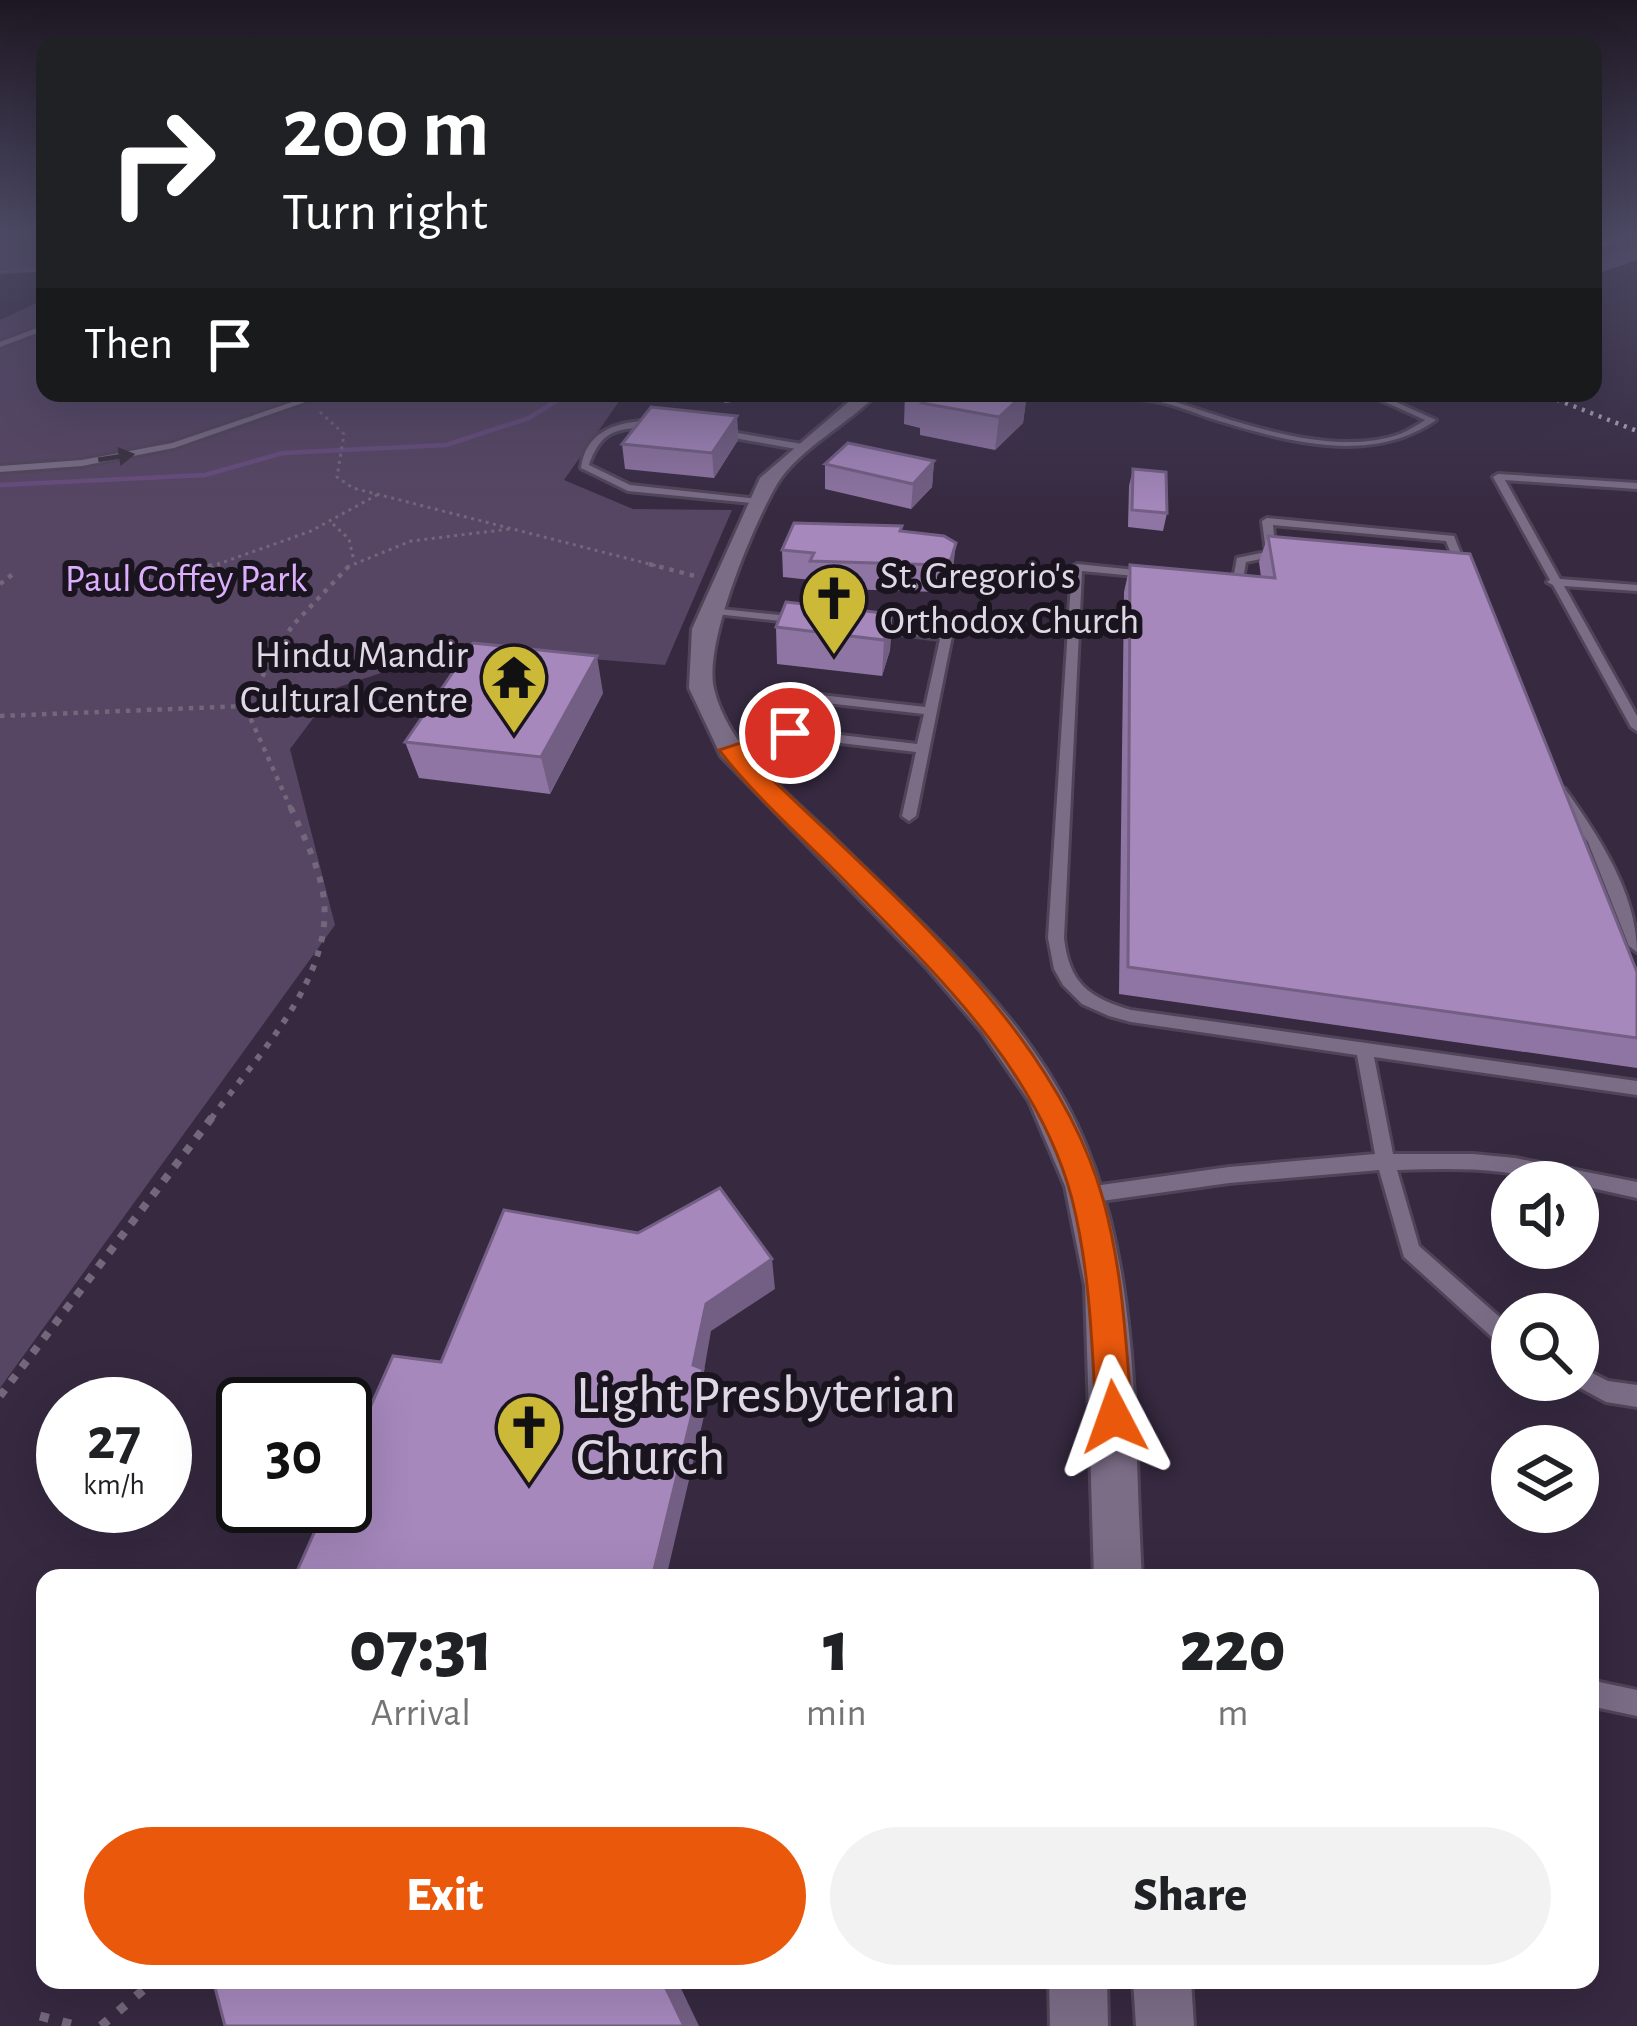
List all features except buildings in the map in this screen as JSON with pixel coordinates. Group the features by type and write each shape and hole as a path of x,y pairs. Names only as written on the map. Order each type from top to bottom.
{"street":[{"path":"858,402 770,478 716,597 699,657 701,688 730,750 994,1023 1043,1094 1087,1196 1106,1286 1118,1569"},
{"path":"1078,1989 1079,2026"},
{"path":"1163,1989 1165,2026"}],"lane":[{"path":"0,345 36,331"},
{"path":"0,469 154,450 300,402"},
{"path":"1169,402 1251,427 1344,445 1374,443 1421,429 1432,420 1390,402"},
{"path":"669,425 616,424 600,434 584,466 628,488 758,502"},
{"path":"709,431 802,447"},
{"path":"1637,486 1498,477 1637,727"},
{"path":"1215,581 1238,583 1241,560 1272,554 1267,521 1450,538 1466,580"},
{"path":"1169,576 1077,568 1056,938 1063,976 1082,997 1113,1012 1637,1088"},
{"path":"1553,582 1637,588"},
{"path":"716,597 805,621"},
{"path":"852,626 946,636 909,816"},
{"path":"790,733 803,697 930,711"},
{"path":"730,750 790,733 923,748"},
{"path":"1552,781 1595,841 1637,946"},
{"path":"1364,1049 1386,1165 1411,1251 1491,1323"},
{"path":"1087,1196 1167,1183 1386,1165 1516,1165 1637,1190"},
{"path":"1599,1387 1637,1396"},
{"path":"1599,1695 1637,1703"}],"path":[{"path":"321,402 322,415 344,434 337,460 337,477 344,484 510,529 716,597"},
{"path":"94,587 228,564 333,524 377,495"},
{"path":"333,524 349,539 354,561"},
{"path":"0,1396 202,1133 289,1011 313,967 325,903 310,850 245,706 263,662 354,561 436,537 510,529"},
{"path":"0,584 13,574"},
{"path":"0,716 245,706"},
{"path":"101,2026 144,1989"},
{"path":"40,2016 78,2026"}],"green space":[{"name":"Paul Coffey Park","path":"0,326 36,326 36,402 619,402 564,480 633,509 732,510 665,665 456,648 336,688 290,749 335,925 0,1388"}],"waterway":[{"path":"0,485 205,475 283,453 446,445 529,418 555,402"}],"railway":[{"path":"1563,402 1637,431"}],"place":[{"name":"St. Gregorio's Orthodox Church","path":"834,657"},
{"name":"Hindu Mandir Cultural Centre","path":"514,736"},
{"name":"Light Presbyterian Church","path":"529,1486"}],"route":[{"path":"790,733 730,750 938,960 994,1023 1043,1094 1087,1196 1106,1286 1114,1417"}]}
